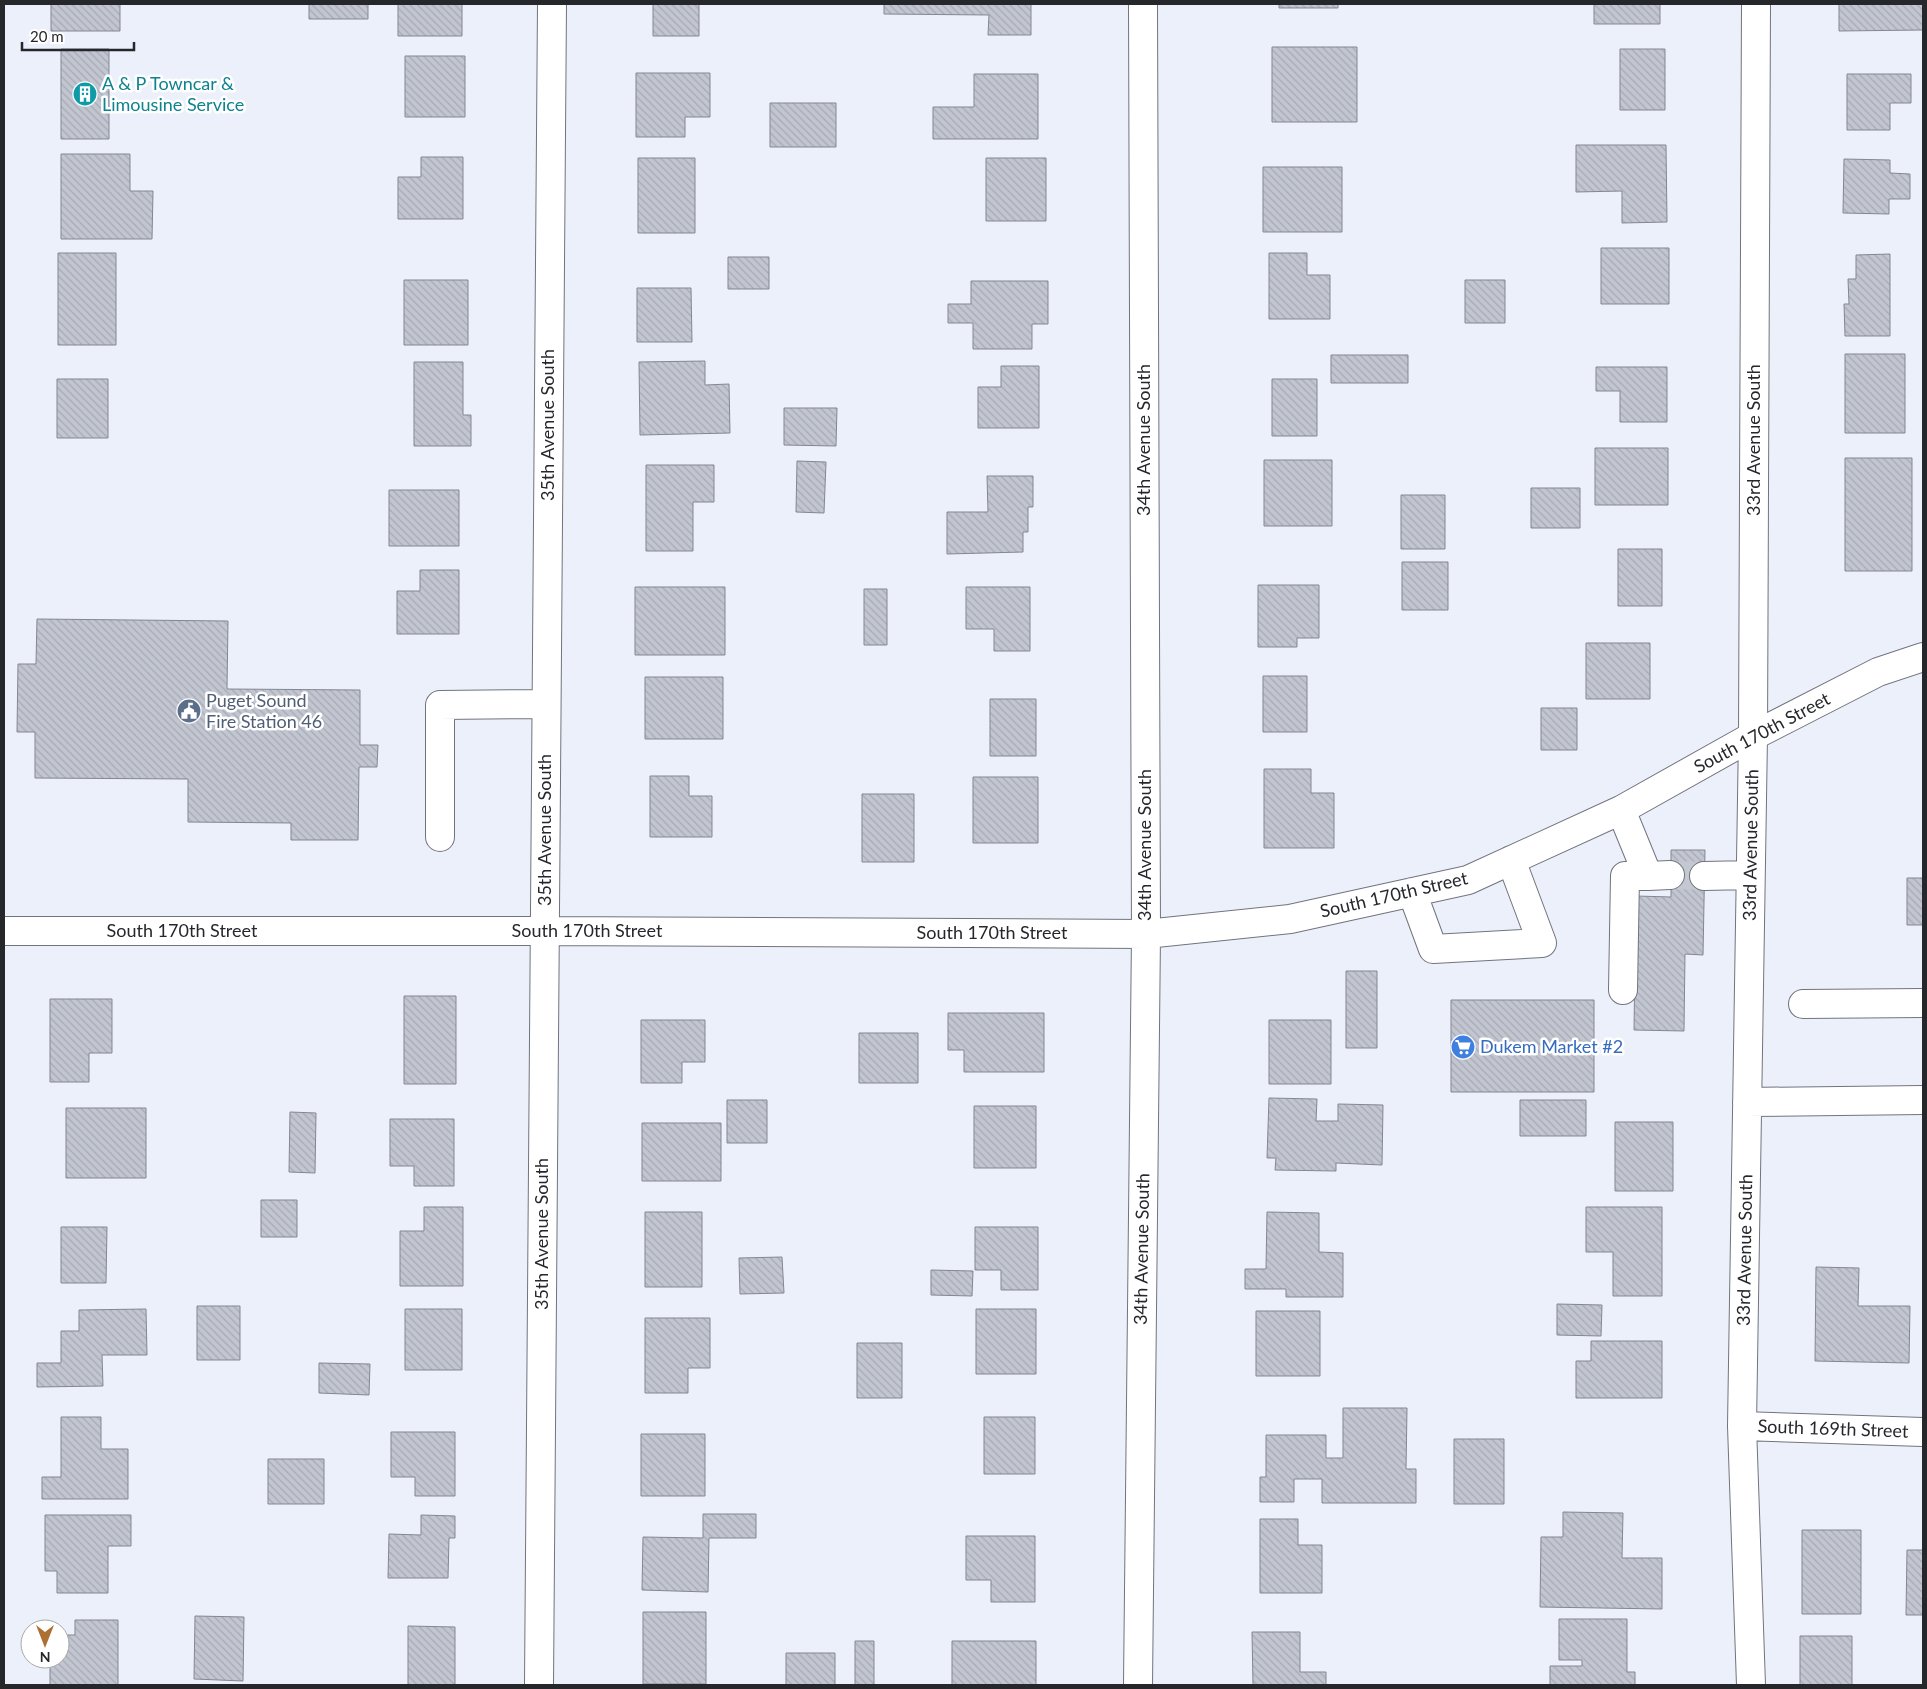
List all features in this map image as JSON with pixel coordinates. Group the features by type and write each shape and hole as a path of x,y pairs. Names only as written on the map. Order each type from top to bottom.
{"street":[{"name":"35th Avenue South","path":"539,1685 552,4"},
{"name":"34th Avenue South","path":"1138,1685 1146,934 1143,4"},
{"name":"33rd Avenue South","path":"1751,1685 1742,1426 1753,736 1756,4"},
{"name":"South 170th Street","path":"4,931 1146,934 1290,919 1468,880 1621,810 1753,736 1878,672 1923,657"},
{"path":"440,836 440,705 546,704"},
{"path":"1621,810 1659,876 1625,876 1623,990"},
{"path":"1412,892 1433,949 1542,942 1511,860"},
{"path":"1704,876 1750,876"},
{"path":"1803,1004 1923,1003"},
{"path":"1747,1102 1923,1100"},
{"name":"South 169th Street","path":"1742,1426 1923,1432"}],"building":[{"path":"51,4 120,4 120,31 51,31"},
{"path":"309,4 368,4 368,19 309,19"},
{"path":"398,4 462,4 462,36 398,36"},
{"path":"653,4 699,4 699,36 653,36"},
{"path":"884,4 1031,4 1031,35 988,35 989,15 884,14"},
{"path":"1279,4 1338,4 1338,8 1279,8"},
{"path":"1594,4 1660,4 1660,24 1594,24"},
{"path":"1839,4 1923,4 1923,30 1839,31"},
{"path":"1272,47 1357,47 1357,122 1272,122"},
{"name":"A & P Towncar & Limousine Service","path":"61,49 109,49 109,139 61,139"},
{"path":"1620,49 1665,49 1665,110 1620,110"},
{"path":"405,56 465,56 465,117 405,117"},
{"path":"636,73 710,73 710,117 685,117 685,137 636,137"},
{"path":"974,74 1038,74 1038,139 933,139 933,107 974,107"},
{"path":"1847,74 1911,74 1911,103 1890,103 1890,130 1847,130"},
{"path":"770,103 836,103 836,147 770,147"},
{"path":"1576,145 1666,145 1667,222 1622,223 1622,191 1576,192"},
{"path":"61,154 130,154 130,191 153,191 152,239 61,239"},
{"path":"421,157 463,157 463,219 398,219 398,177 421,177"},
{"path":"638,158 695,158 695,233 638,233"},
{"path":"986,158 1046,158 1046,221 986,221"},
{"path":"1844,159 1890,160 1890,173 1910,174 1910,199 1889,199 1889,214 1843,213"},
{"path":"1263,167 1342,167 1342,232 1263,232"},
{"path":"1601,248 1669,248 1669,304 1601,304"},
{"path":"58,253 116,253 116,345 58,345"},
{"path":"1269,253 1307,253 1307,275 1330,275 1330,319 1269,319"},
{"path":"1890,254 1890,336 1845,336 1844,304 1849,304 1848,279 1856,279 1856,255"},
{"path":"728,257 769,257 769,289 728,289"},
{"path":"404,280 468,280 468,345 404,345"},
{"path":"1465,280 1505,280 1505,323 1465,323"},
{"path":"971,281 1048,281 1048,324 1032,324 1032,349 973,349 973,323 948,323 948,304 971,304"},
{"path":"637,288 691,288 692,342 637,342"},
{"path":"1845,354 1905,354 1905,433 1845,433"},
{"path":"1331,355 1408,355 1408,383 1331,383"},
{"path":"705,361 705,385 729,384 730,433 640,435 639,362"},
{"path":"414,362 463,362 463,415 471,415 471,446 414,446"},
{"path":"1001,366 1039,366 1039,428 978,428 978,387 1001,387"},
{"path":"1596,367 1667,367 1667,422 1620,422 1620,391 1596,391"},
{"path":"57,379 108,379 108,438 57,438"},
{"path":"1272,379 1317,379 1317,436 1272,436"},
{"path":"784,408 837,408 836,446 784,445"},
{"path":"1595,448 1668,448 1668,505 1595,505"},
{"path":"1845,458 1912,458 1912,571 1845,571"},
{"path":"1264,460 1332,460 1332,526 1264,526"},
{"path":"797,461 826,462 824,513 796,512"},
{"path":"646,465 714,465 714,502 693,502 693,551 646,551"},
{"path":"987,476 1033,476 1033,507 1028,507 1028,532 1023,532 1023,552 947,554 947,512 988,512"},
{"path":"1531,488 1580,488 1580,528 1531,528"},
{"path":"389,490 459,490 459,546 389,546"},
{"path":"1401,495 1445,495 1445,549 1401,549"},
{"path":"1618,549 1662,549 1662,606 1618,606"},
{"path":"1402,562 1448,562 1448,610 1402,610"},
{"path":"420,570 459,570 459,634 397,634 397,591 420,591"},
{"path":"1258,585 1319,585 1319,638 1297,638 1297,647 1258,647"},
{"path":"635,587 725,587 725,655 635,655"},
{"path":"966,587 1030,587 1030,651 994,651 994,629 966,629"},
{"path":"864,589 887,589 887,645 864,645"},
{"name":"Puget Sound Fire Station 46","path":"37,619 228,621 227,689 360,690 360,745 378,745 377,767 359,767 358,840 291,840 291,823 188,822 188,779 35,778 35,732 17,732 18,664 36,664"},
{"path":"1586,643 1650,643 1650,699 1586,699"},
{"path":"1263,676 1307,676 1307,732 1263,732"},
{"path":"645,677 723,677 723,739 645,739"},
{"path":"990,699 1036,699 1036,756 990,756"},
{"path":"1541,708 1577,708 1577,750 1541,750"},
{"path":"1264,769 1311,769 1311,793 1334,793 1334,848 1264,848"},
{"path":"650,776 689,776 689,796 712,796 712,837 650,837"},
{"path":"973,777 1038,777 1038,843 973,843"},
{"path":"862,794 914,794 914,862 862,862"},
{"path":"1671,850 1705,850 1703,955 1685,954 1684,1031 1634,1030 1636,896 1671,897"},
{"path":"1907,878 1923,878 1923,925 1907,925"},
{"path":"1346,971 1377,971 1377,1048 1346,1048"},
{"path":"404,996 456,996 456,1084 404,1084"},
{"path":"50,999 112,999 112,1053 89,1053 89,1082 50,1082"},
{"path":"1451,1000 1594,1000 1594,1092 1451,1092"},
{"path":"948,1013 1044,1013 1044,1072 964,1072 964,1050 948,1050"},
{"path":"641,1020 705,1020 705,1062 682,1062 682,1083 641,1083"},
{"path":"1269,1020 1331,1020 1331,1084 1269,1084"},
{"path":"859,1033 918,1033 918,1083 859,1083"},
{"path":"1269,1098 1317,1099 1316,1121 1338,1121 1338,1104 1383,1105 1382,1165 1336,1163 1336,1171 1275,1170 1276,1158 1267,1158"},
{"path":"727,1100 767,1100 767,1143 727,1143"},
{"path":"1520,1100 1586,1100 1586,1136 1520,1136"},
{"path":"974,1106 1036,1106 1036,1168 974,1168"},
{"path":"66,1108 146,1108 146,1178 66,1178"},
{"path":"290,1112 316,1113 315,1173 289,1172"},
{"path":"390,1119 454,1119 454,1186 414,1186 414,1166 390,1166"},
{"path":"1615,1122 1673,1122 1673,1191 1615,1191"},
{"path":"642,1123 721,1123 721,1181 642,1181"},
{"path":"261,1200 297,1200 297,1237 261,1237"},
{"path":"424,1207 463,1207 463,1286 400,1286 400,1231 424,1231"},
{"path":"1586,1207 1662,1207 1662,1296 1613,1296 1613,1252 1586,1252"},
{"path":"645,1212 702,1212 702,1287 645,1287"},
{"path":"1267,1212 1319,1213 1319,1252 1343,1253 1343,1297 1286,1297 1286,1289 1245,1289 1245,1269 1266,1269"},
{"path":"61,1227 107,1227 106,1283 61,1283"},
{"path":"975,1227 1038,1227 1038,1290 1001,1290 1001,1270 975,1270"},
{"path":"782,1257 784,1293 740,1294 739,1258"},
{"path":"1816,1267 1859,1268 1858,1306 1910,1306 1909,1363 1815,1361"},
{"path":"931,1270 973,1271 972,1296 931,1295"},
{"path":"1557,1304 1602,1305 1601,1336 1557,1335"},
{"path":"197,1306 240,1306 240,1360 197,1360"},
{"path":"146,1309 147,1355 102,1355 103,1386 37,1387 37,1363 61,1363 61,1331 79,1331 79,1310"},
{"path":"405,1309 462,1309 462,1370 405,1370"},
{"path":"976,1309 1036,1309 1036,1374 976,1374"},
{"path":"1256,1311 1320,1311 1320,1376 1256,1376"},
{"path":"645,1318 710,1318 710,1368 688,1368 688,1393 645,1393"},
{"path":"1591,1341 1662,1341 1662,1398 1576,1398 1576,1361 1591,1361"},
{"path":"857,1343 902,1343 902,1398 857,1398"},
{"path":"319,1363 370,1364 369,1395 319,1393"},
{"path":"1343,1408 1407,1408 1406,1469 1416,1469 1416,1503 1322,1503 1322,1479 1294,1479 1294,1502 1260,1502 1260,1477 1266,1477 1266,1435 1326,1435 1326,1458 1343,1458"},
{"path":"61,1417 101,1417 101,1449 128,1449 128,1499 42,1499 42,1477 61,1477"},
{"path":"984,1417 1035,1417 1035,1474 984,1474"},
{"path":"391,1432 455,1432 455,1496 415,1496 415,1477 391,1477"},
{"path":"641,1434 705,1434 705,1496 641,1496"},
{"path":"1454,1439 1504,1439 1504,1504 1454,1504"},
{"path":"268,1459 324,1459 324,1504 268,1504"},
{"path":"1563,1512 1623,1513 1622,1558 1662,1558 1662,1609 1540,1607 1541,1537 1563,1537"},
{"path":"703,1514 756,1514 756,1538 709,1538 708,1592 642,1590 643,1537 703,1538"},
{"path":"45,1515 131,1515 131,1546 108,1546 108,1593 57,1593 57,1571 45,1571"},
{"path":"421,1515 455,1516 455,1538 449,1538 448,1578 388,1578 389,1534 421,1535"},
{"path":"1260,1519 1298,1519 1298,1545 1322,1545 1322,1593 1260,1593"},
{"path":"1802,1530 1861,1530 1861,1614 1802,1614"},
{"path":"966,1536 1035,1536 1035,1602 991,1602 991,1580 966,1580"},
{"path":"1907,1550 1923,1550 1923,1615 1906,1615"},
{"path":"643,1612 706,1612 706,1684 643,1684"},
{"path":"195,1616 244,1617 243,1681 194,1679"},
{"path":"1559,1619 1627,1619 1627,1672 1635,1672 1635,1685 1550,1685 1550,1666 1582,1666 1582,1660 1559,1660"},
{"path":"75,1620 118,1620 118,1685 50,1685 50,1669 70,1669 70,1635 75,1635"},
{"path":"408,1626 455,1627 455,1685 408,1685"},
{"path":"1252,1632 1300,1632 1300,1672 1326,1672 1326,1685 1253,1685"},
{"path":"1800,1636 1852,1636 1852,1685 1800,1685"},
{"path":"855,1641 874,1641 874,1685 855,1685"},
{"path":"952,1641 1036,1641 1036,1685 952,1685"},
{"path":"786,1653 835,1653 835,1685 786,1685"}],"tunnel":[{"path":"1670,875 1704,876"}],"place":[{"name":"A & P Towncar & Limousine Service","path":"85,94"},
{"name":"Puget Sound Fire Station 46","path":"189,711"},
{"name":"Dukem Market #2","path":"1463,1047"}]}
